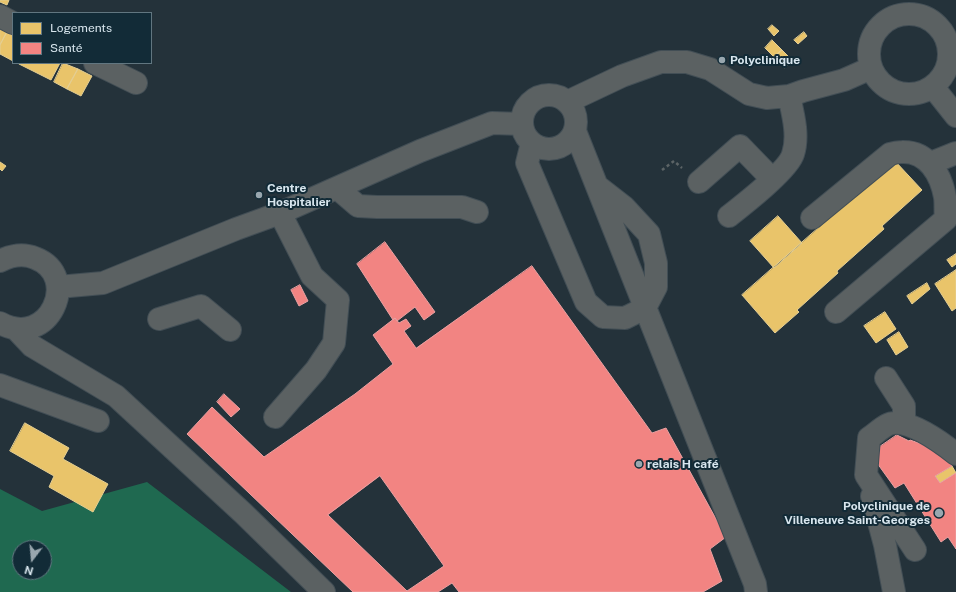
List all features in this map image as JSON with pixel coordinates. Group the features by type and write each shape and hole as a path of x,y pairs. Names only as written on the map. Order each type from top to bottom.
{"street":[{"path":"905,7 930,20 940,28 947,40 950,52 948,66 942,77 933,87 922,93 897,93 886,87 877,79 871,68 868,56 874,32 882,23 893,17 905,7"},
{"path":"0,16 12,22"},
{"path":"567,102 622,76 660,62 687,62 710,69 749,94 767,98 788,96 844,80 871,68"},
{"path":"97,64 136,83"},
{"path":"933,87 956,116"},
{"path":"58,287 103,283 236,229 280,213 420,151 492,123 527,134 539,148 557,148 571,139 575,131 576,123 572,108 567,102 560,97 551,95 535,99 525,111 527,134 527,163 586,302 603,316 625,318 645,308 656,287 656,263 649,234 624,207 597,186"},
{"path":"729,216 785,168 793,155 794,118 788,96"},
{"path":"575,131 755,584 756,592"},
{"path":"692,177 740,146 772,179"},
{"path":"812,218 890,154 903,152 915,154 931,163 938,174 945,198 946,219 836,312"},
{"path":"931,163 956,153"},
{"path":"337,188 358,206 462,207 477,212"},
{"path":"275,417 316,370 334,343 338,300 312,276 280,213"},
{"path":"0,261 8,257 18,255 30,256 40,260 49,267 55,276 58,287 58,298 54,309 47,318 38,325 28,328 8,326"},
{"path":"159,319 201,306 230,330"},
{"path":"8,326 32,346 116,396 243,513 324,592"},
{"path":"886,378 904,406 904,423"},
{"path":"0,385 98,421"},
{"path":"894,592 885,545 866,475 869,438 888,424 904,423 938,440 956,454"},
{"path":"866,475 915,550"}],"path":[{"path":"662,170 674,161 692,177"}],"green space":[{"path":"147,482 291,592 0,592 0,489 42,511"}],"building: Logements":[{"path":"0,0 9,0 7,5 0,2"},
{"path":"772,25 779,31 774,36 768,29"},
{"path":"0,29 7,32 0,45"},
{"path":"7,32 12,35 12,60 0,54 0,45"},
{"path":"804,32 807,36 798,44 794,40"},
{"path":"772,40 782,50 774,57 765,48"},
{"path":"782,50 793,61 784,68 774,57"},
{"path":"19,64 59,64 51,80"},
{"path":"63,64 78,69 67,89 54,82"},
{"path":"78,69 92,76 81,96 67,89"},
{"path":"895,161 922,190 882,226 884,229 837,271 838,273 797,310 799,312 775,333 742,295"},
{"path":"0,162 6,166 2,171 0,169"},
{"path":"778,216 802,243 774,268 750,241"},
{"path":"956,254 956,264 952,267 947,260"},
{"path":"956,270 956,308 952,311 935,284"},
{"path":"927,283 930,289 912,304 907,296"},
{"path":"885,312 896,329 876,343 864,326"},
{"path":"899,332 908,347 896,355 887,340"},
{"path":"25,423 69,448 63,459 108,484 93,512 49,487 54,476 10,451"},
{"path":"952,466 956,473 940,483 935,476"}],"building: Santé":[{"path":"385,242 435,312 424,320 415,307 397,321 395,318 393,320 357,264"},
{"path":"532,266 652,433 666,428 726,537 710,549 722,581 703,592 459,592 452,583 438,592 353,592 187,434 212,407 264,457 355,394 393,364 373,335 395,318 399,323 406,319 411,326 404,331 416,348","holes":["380,476 444,566 407,591 328,515"]},
{"path":"300,285 308,301 299,306 291,290"},
{"path":"224,394 240,409 231,417 217,402"},
{"name":"Polyclinique de Villeneuve Saint-Georges","path":"897,435 909,441 910,440 942,451 952,466 935,476 940,483 956,473 956,549 948,537 941,542 904,483 895,488 877,463 878,448"}],"place":[{"name":"Polyclinique","path":"722,60"},
{"name":"Centre Hospitalier","path":"259,195"},
{"name":"relais H café","path":"639,464"},
{"name":"Polyclinique de Villeneuve Saint-Georges","path":"939,513"}]}
